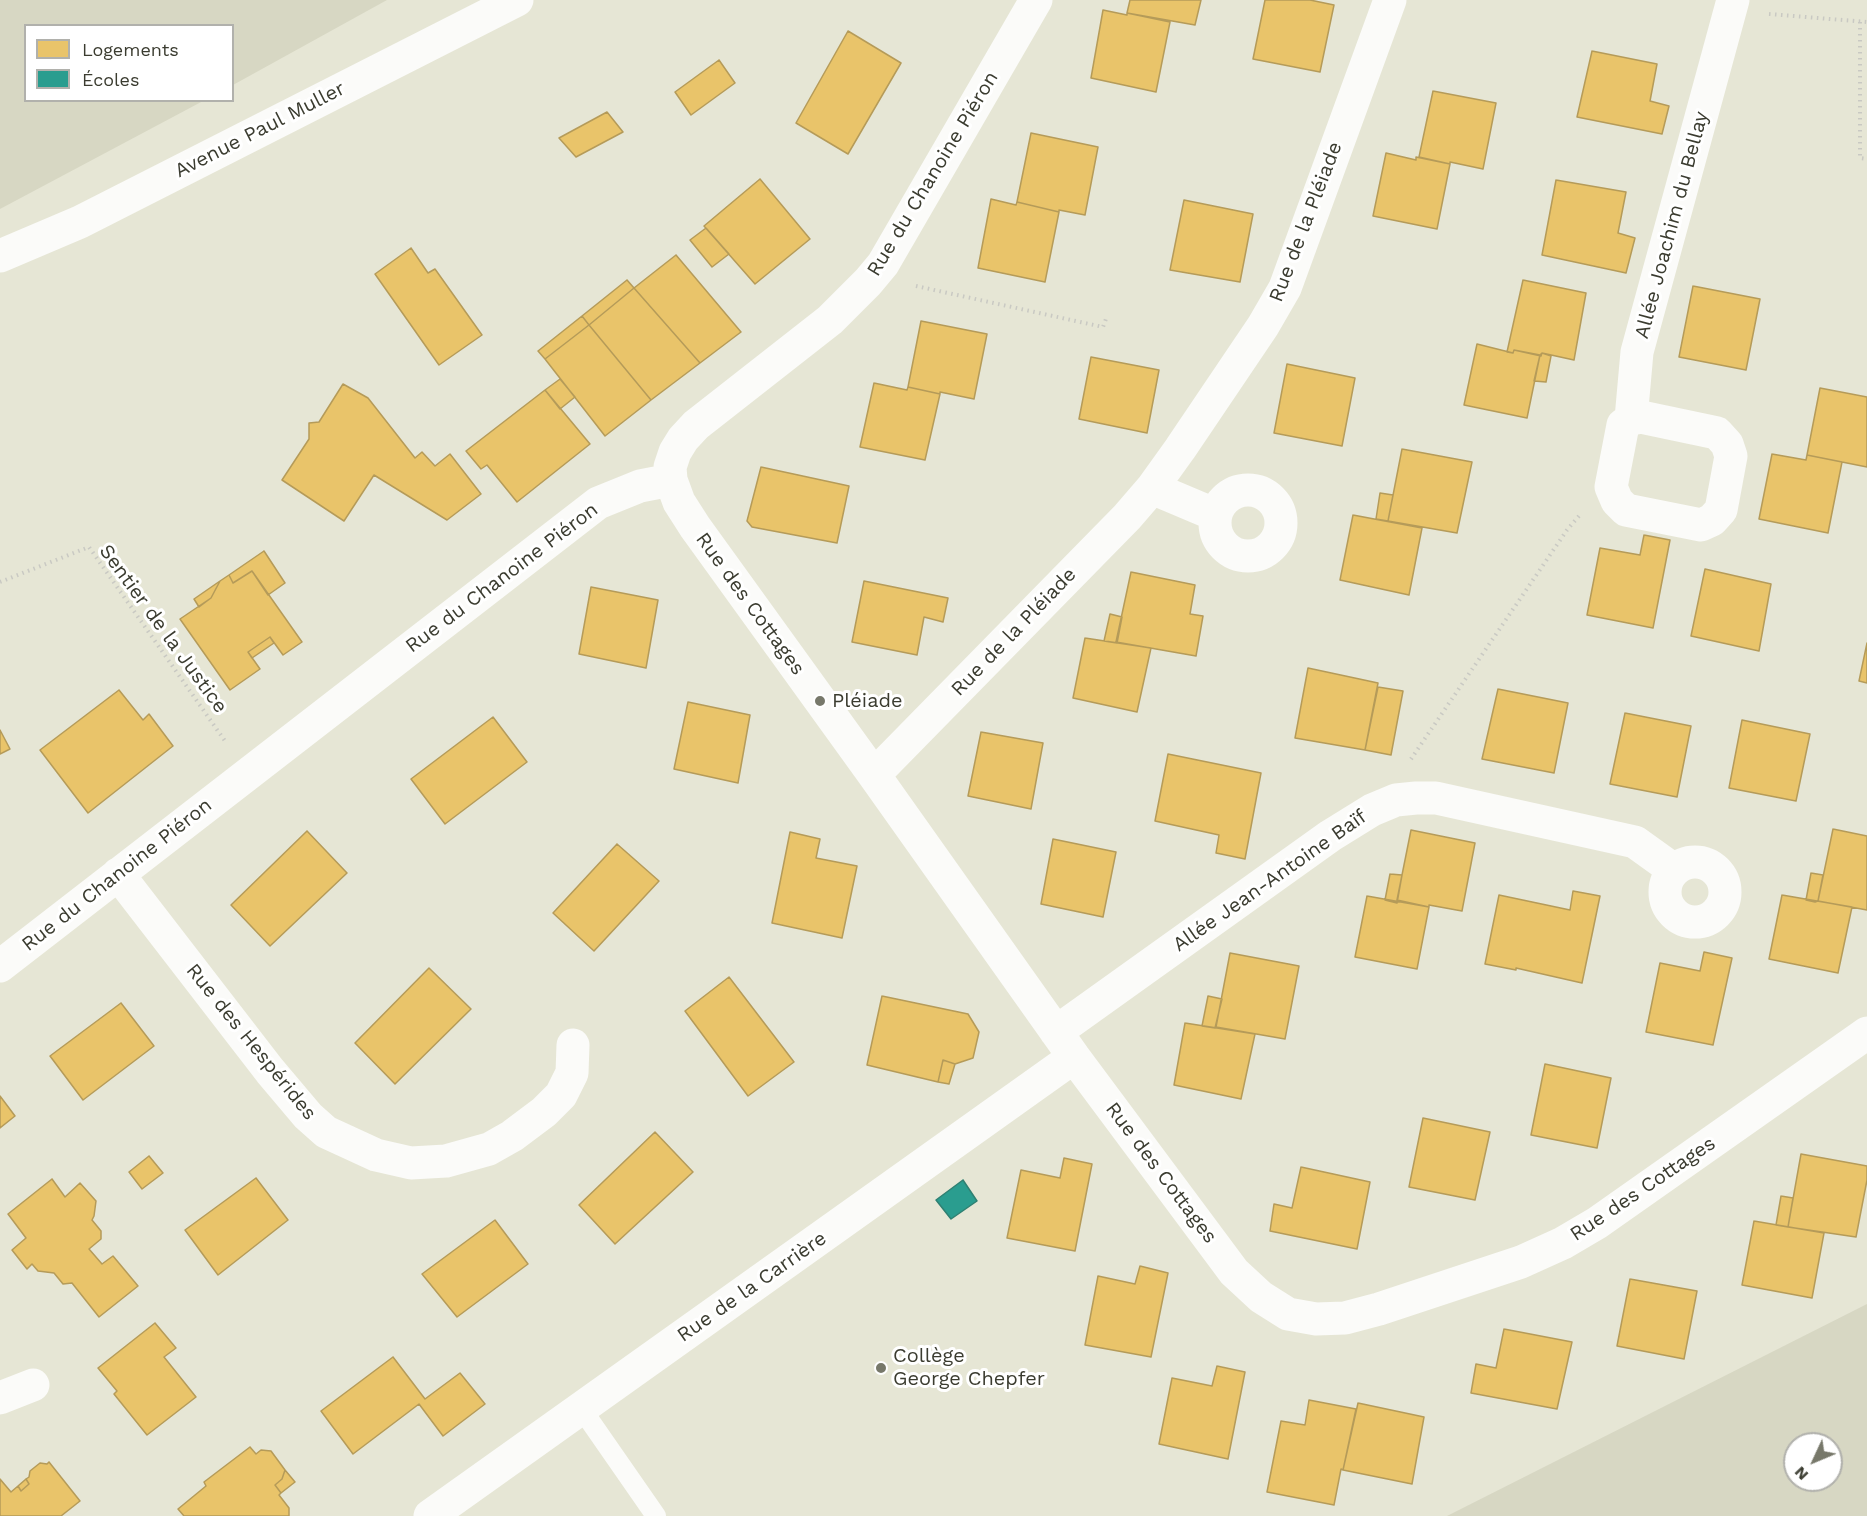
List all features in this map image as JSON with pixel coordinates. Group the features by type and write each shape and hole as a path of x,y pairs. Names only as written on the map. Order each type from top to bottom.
{"street":[{"name":"Avenue Paul Muller","path":"0,256 80,222 517,0"},
{"name":"Rue du Chanoine Piéron","path":"0,966 598,503 640,486 671,480 670,467 675,453 696,425 830,320 883,264 1036,0"},
{"name":"Rue de la Pléiade","path":"874,775 1127,517 1152,488 1180,449 1263,326 1285,288 1390,0"},
{"name":"Allée Joachim du Bellay","path":"1611,487 1623,425 1631,419 1637,352 1729,15"},
{"path":"1611,487 1617,501 1626,510 1636,513 1701,525 1712,520 1721,510 1731,456 1727,444 1717,433 1641,417 1631,419"},
{"name":"Rue des Cottages","path":"671,480 679,502 695,527 1065,1045 1234,1272 1261,1297 1288,1314 1316,1319 1345,1318 1521,1262 1563,1243 1617,1209 1867,1033"},
{"path":"1152,488 1216,514"},
{"name":"Allée Jean-Antoine Baïf","path":"1065,1045 1330,836 1372,810 1396,801 1436,798 1635,842 1674,870"},
{"name":"Rue des Hespérides","path":"118,874 270,1071 308,1116 326,1132 376,1155 411,1162 447,1161 489,1149 512,1136 561,1095 572,1073 573,1045"},
{"name":"Rue de la Carrière","path":"430,1516 581,1408 1065,1045"},
{"path":"0,1398 33,1385"}],"lane":[{"path":"581,1408 657,1516"}],"path":[{"path":"1729,15 1867,22"},
{"path":"1860,22 1860,158 1867,159"},
{"path":"883,264 916,286 1103,327 1107,316"},
{"path":"1396,801 1398,778 1553,549 1588,506 1611,487"},
{"name":"Sentier de la Justice","path":"0,582 89,547 247,774"}],"green space":[{"path":"0,0 387,0 234,84 234,24 24,24 24,102 201,102 0,209"},
{"path":"1867,1304 1867,1516 1447,1516"}],"building: Logements":[{"path":"1130,0 1201,0 1195,25 1127,13"},
{"path":"1265,0 1310,0 1334,5 1320,72 1253,59"},
{"path":"1103,10 1170,22 1156,92 1091,78"},
{"path":"848,31 901,63 848,154 796,123"},
{"path":"1592,51 1657,64 1650,101 1669,106 1662,134 1577,117"},
{"path":"719,60 735,83 691,115 675,92"},
{"path":"1433,91 1496,103 1483,169 1419,157"},
{"path":"607,112 623,132 576,157 559,138"},
{"path":"1031,133 1098,147 1085,215 1059,210 1059,212 1017,202"},
{"path":"1386,153 1416,160 1416,157 1450,164 1437,229 1373,216"},
{"path":"760,179 810,239 755,284 704,226"},
{"path":"1556,180 1626,192 1618,233 1635,238 1626,273 1542,255"},
{"path":"991,199 1016,205 1017,202 1059,212 1045,282 978,268"},
{"path":"1184,200 1253,214 1240,282 1170,270"},
{"path":"706,228 729,254 712,267 690,240"},
{"path":"411,248 428,273 435,269 482,335 439,365 375,274"},
{"path":"676,255 741,332 700,363 634,288"},
{"path":"627,280 634,288 589,325 582,316"},
{"path":"1523,280 1586,293 1574,360 1542,353 1541,356 1514,350 1513,353 1507,352"},
{"path":"1693,286 1760,299 1746,370 1679,357"},
{"path":"634,288 700,363 651,400 589,325"},
{"path":"582,316 589,325 545,359 538,351"},
{"path":"921,321 987,334 974,399 908,387"},
{"path":"589,325 651,400 605,436 545,359"},
{"path":"1477,344 1513,353 1514,350 1540,355 1527,418 1464,405"},
{"path":"1542,353 1551,356 1546,382 1534,381"},
{"path":"1091,357 1159,370 1147,433 1079,419"},
{"path":"1287,364 1355,378 1342,446 1274,433"},
{"path":"560,379 575,397 560,409 545,390"},
{"path":"874,383 940,394 925,460 860,447"},
{"path":"343,384 368,398 415,458 422,452 435,466 450,454 481,494 447,520 374,475 344,521 282,480 309,439 309,423 319,422"},
{"path":"1820,388 1867,397 1867,467 1807,455"},
{"path":"545,390 590,444 517,502 487,465 481,469 466,451"},
{"path":"1402,449 1472,462 1457,533 1388,521"},
{"path":"1772,454 1806,460 1807,455 1842,462 1828,533 1759,519"},
{"path":"761,467 849,486 837,543 752,527 747,521"},
{"path":"1380,493 1393,495 1388,521 1376,519"},
{"path":"1353,515 1422,528 1409,595 1340,580"},
{"path":"1644,535 1670,540 1653,628 1587,615 1600,548 1640,555"},
{"path":"264,551 285,583 268,595 252,571 233,583 229,575"},
{"path":"1705,569 1771,584 1759,651 1691,636"},
{"path":"252,571 302,642 283,655 270,637 248,652 260,669 230,690 180,619 211,598 220,581 229,575 233,583"},
{"path":"1131,572 1195,585 1190,614 1203,616 1196,656 1116,642"},
{"path":"220,581 211,598 199,607 194,599"},
{"path":"864,581 948,598 943,622 924,617 917,655 852,642"},
{"path":"591,587 658,600 646,668 579,654"},
{"path":"1110,614 1122,617 1117,643 1104,641"},
{"path":"270,637 274,643 252,658 248,652"},
{"path":"1085,638 1151,648 1137,712 1073,698"},
{"path":"1867,643 1867,683 1859,681"},
{"path":"1308,668 1378,683 1365,750 1295,738"},
{"path":"1378,687 1403,691 1391,755 1365,750"},
{"path":"1498,689 1568,703 1554,773 1482,759"},
{"path":"119,690 143,720 149,714 173,746 88,813 40,750"},
{"path":"688,702 750,715 738,783 674,769"},
{"path":"1625,713 1691,726 1677,797 1610,784"},
{"path":"493,717 527,762 445,824 411,779"},
{"path":"1742,720 1810,734 1796,801 1729,788"},
{"path":"0,730 10,749 0,754"},
{"path":"981,732 1043,743 1031,809 968,796"},
{"path":"1168,754 1261,773 1245,859 1216,853 1219,835 1155,821"},
{"path":"1833,829 1867,836 1867,910 1818,901"},
{"path":"1411,830 1475,843 1462,911 1397,900"},
{"path":"307,831 347,873 270,946 231,905"},
{"path":"790,832 820,839 816,858 857,866 842,938 772,923"},
{"path":"1053,839 1116,852 1103,917 1041,904"},
{"path":"617,844 659,881 594,951 553,913"},
{"path":"1811,873 1823,875 1818,901 1815,902 1806,900"},
{"path":"1390,874 1402,875 1397,903 1385,900"},
{"path":"1573,891 1600,896 1582,983 1516,968 1516,970 1485,964 1499,895 1570,910"},
{"path":"1782,895 1852,907 1838,973 1769,959"},
{"path":"1367,896 1429,907 1417,969 1355,957"},
{"path":"1704,952 1732,958 1713,1045 1646,1032 1660,963 1700,971"},
{"path":"1230,953 1299,966 1285,1039 1216,1027"},
{"path":"429,968 471,1009 395,1084 355,1043"},
{"path":"729,977 794,1062 748,1096 685,1011"},
{"path":"882,996 968,1014 979,1032 973,1058 955,1064 943,1060 938,1082 867,1065"},
{"path":"1208,996 1222,999 1215,1028 1202,1026"},
{"path":"121,1003 154,1046 83,1100 50,1056"},
{"path":"1185,1023 1255,1034 1241,1099 1174,1085"},
{"path":"943,1060 955,1064 949,1084 938,1082"},
{"path":"1545,1064 1611,1078 1597,1148 1531,1135"},
{"path":"0,1096 15,1116 0,1128"},
{"path":"1423,1118 1490,1132 1475,1200 1409,1187"},
{"path":"655,1132 693,1172 615,1244 579,1205"},
{"path":"1801,1154 1867,1166 1867,1180 1856,1237 1788,1227"},
{"path":"149,1156 163,1173 142,1189 129,1172"},
{"path":"1064,1158 1092,1164 1075,1251 1007,1238 1021,1170 1060,1178"},
{"path":"1301,1167 1370,1182 1357,1249 1270,1231 1274,1204 1292,1208"},
{"path":"256,1178 288,1220 218,1275 185,1230"},
{"path":"52,1179 65,1197 80,1183 96,1201 92,1220 101,1231 101,1239 89,1249 102,1264 113,1256 138,1286 99,1317 72,1283 63,1284 54,1273 38,1271 32,1264 27,1269 12,1250 26,1238 8,1214"},
{"path":"1781,1196 1793,1198 1788,1227 1776,1225"},
{"path":"495,1220 528,1264 457,1317 422,1274"},
{"path":"1754,1221 1824,1233 1812,1298 1742,1285"},
{"path":"1140,1266 1168,1273 1151,1357 1085,1345 1098,1276 1135,1284"},
{"path":"1630,1279 1697,1291 1684,1359 1617,1346"},
{"path":"155,1323 176,1348 164,1357 196,1397 147,1435 114,1394 117,1391 98,1368"},
{"path":"1504,1329 1572,1342 1557,1409 1471,1393 1476,1364 1496,1368"},
{"path":"393,1357 425,1399 460,1373 485,1404 443,1436 419,1404 353,1454 321,1411"},
{"path":"1217,1366 1245,1372 1228,1459 1159,1444 1172,1378 1212,1386"},
{"path":"1309,1400 1356,1409 1334,1505 1267,1492 1281,1421 1305,1425"},
{"path":"1358,1403 1424,1417 1412,1484 1343,1470"},
{"path":"250,1447 256,1454 261,1450 271,1451 285,1470 282,1479 275,1485 289,1508 289,1516 184,1516 178,1509 206,1486 204,1482"},
{"path":"49,1462 80,1501 61,1516 0,1516 0,1479 11,1492 18,1486 21,1491 29,1484 26,1479 30,1471 40,1463"},
{"path":"285,1470 295,1482 281,1493 275,1485 282,1479"},
{"path":"26,1479 29,1484 21,1491 18,1486"}],"building: Écoles":[{"path":"963,1180 977,1201 951,1219 936,1200"}],"place":[{"name":"Pléiade","path":"820,701"},
{"name":"Collège George Chepfer","path":"881,1368"}]}
